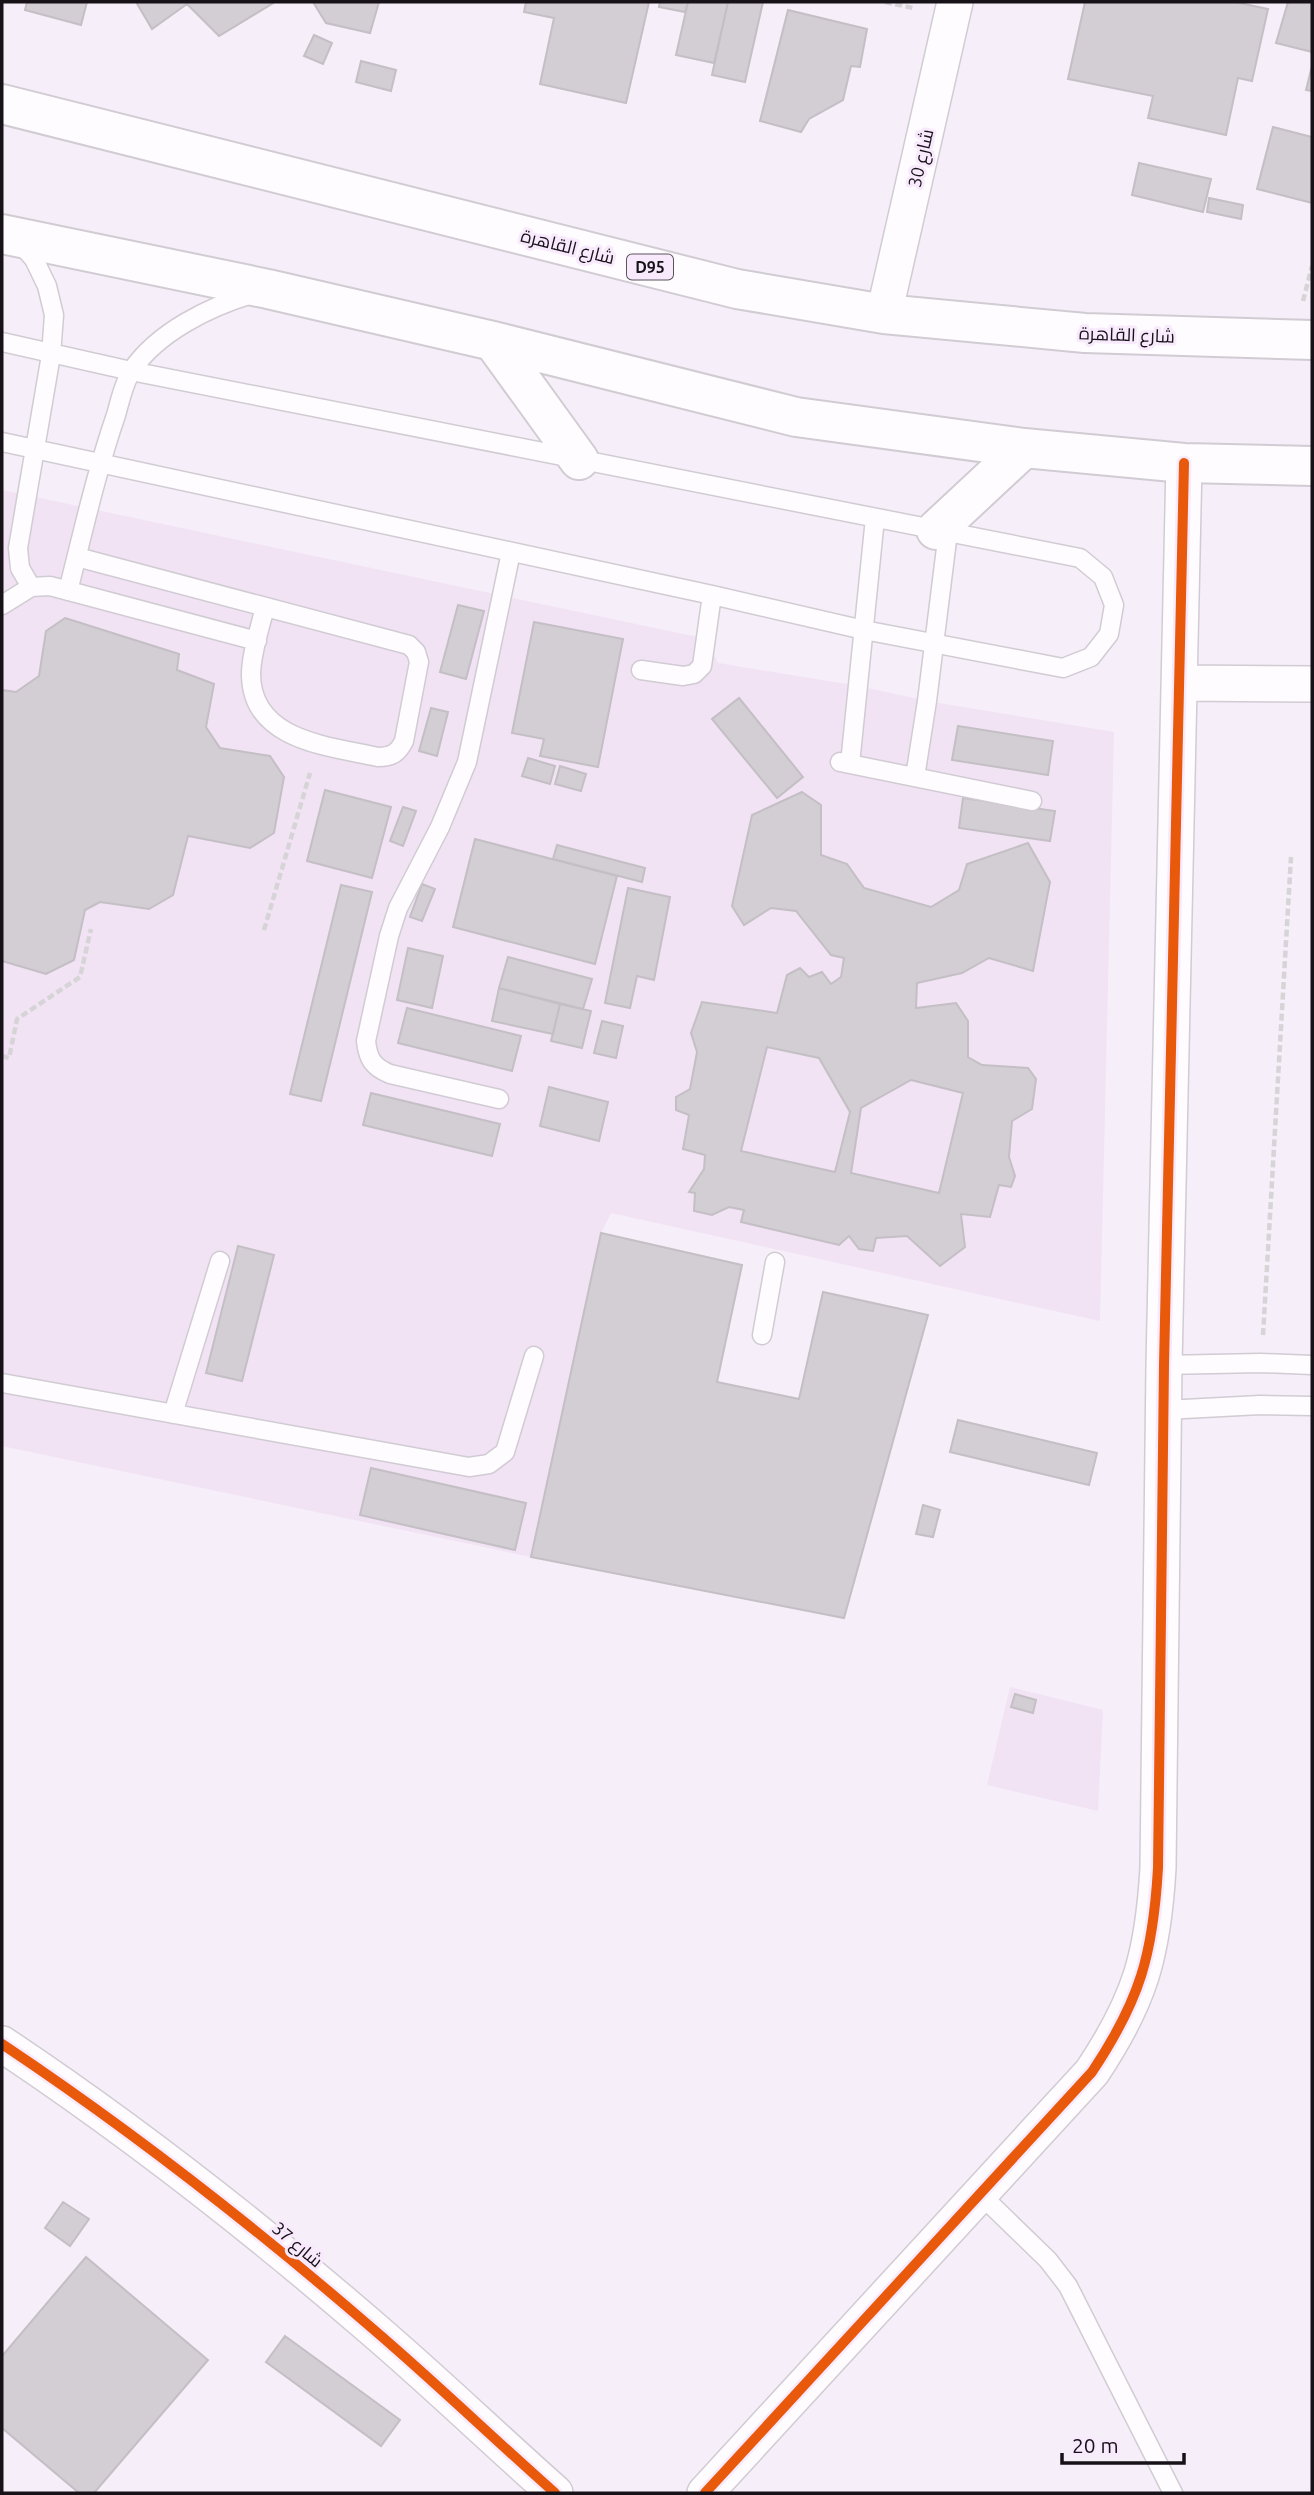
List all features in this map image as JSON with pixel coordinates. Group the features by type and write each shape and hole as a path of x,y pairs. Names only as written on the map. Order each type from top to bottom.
{"main road":[{"name":"شارع القاهرة","path":"2,104 737,289 884,314 1085,333 1312,340"},
{"path":"2,122 43,114"},
{"path":"8,235 268,289 796,416 1024,449 1184,463 1312,466"},
{"path":"493,341 579,460"},
{"path":"942,531 1024,449"}],"street":[{"name":"شارع 30","path":"884,314 955,2"},
{"path":"703,2493 1092,2072 1115,2038 1133,2001 1148,1958 1156,1914 1158,1868 1164,1365 1184,463"},
{"path":"1180,683 1312,684"},
{"name":"شارع 37","path":"2,2044 86,2101 233,2212 374,2329 555,2493"}],"lane":[{"path":"8,235 34,259 47,286 54,315 51,355 18,548 20,568 31,587"},
{"path":"68,591 100,463 131,371 157,342 183,325 238,298 268,289"},
{"path":"2,342 51,355 1080,558 1103,577 1114,604 1109,634 1091,657 1063,668 864,630 2,442"},
{"path":"874,518 864,630 845,763 1032,801"},
{"path":"915,777 934,644 942,531"},
{"path":"499,1098 390,1074 376,1068 368,1056 366,1041 389,936 398,908 440,827 467,762 511,552"},
{"path":"77,557 409,645 416,652 419,662 404,741 399,751 390,757 378,757 318,743 282,732 268,720 258,706 252,690 251,673 265,607"},
{"path":"2,605 31,587 41,585 257,641"},
{"path":"641,670 683,676 694,674 702,666 712,595"},
{"path":"173,1414 220,1261"},
{"path":"762,1335 775,1262"},
{"path":"2,1383 469,1466 489,1464 505,1452 534,1356"},
{"path":"1164,1365 1261,1363 1312,1366"},
{"path":"1165,1410 1260,1405 1312,1406"},
{"path":"981,2194 1048,2260 1068,2286 1173,2493"}],"path":[{"path":"264,930 318,743"},
{"path":"1261,1363 1291,857"},
{"path":"2,1056 9,1058 17,1018 80,977 91,929"}],"shaded area":[{"path":"2,490 707,639 718,663 1114,732 1100,1321 611,1213 601,1233 531,1557 2,1446"},
{"path":"1010,1687 1103,1710 1098,1811 987,1785"}],"building":[{"path":"27,2 87,2 81,25 25,10"},
{"path":"136,2 275,2 219,36 187,4 152,29"},
{"path":"313,2 379,2 370,33 326,23"},
{"path":"526,2 649,2 626,103 540,84 554,18 524,12"},
{"path":"660,2 688,2 685,12 659,7"},
{"path":"688,2 728,2 714,63 676,55"},
{"path":"728,2 763,2 745,82 712,75"},
{"path":"1085,2 1235,2 1268,9 1252,81 1238,78 1226,135 1148,118 1153,96 1068,79"},
{"path":"1288,2 1312,2 1312,52 1276,43"},
{"path":"788,10 867,29 860,67 851,66 843,100 809,119 801,132 760,121"},
{"path":"314,35 332,43 323,64 304,56"},
{"path":"361,61 396,70 391,91 356,82"},
{"path":"1312,66 1312,91 1306,90"},
{"path":"1273,127 1312,137 1312,203 1257,189"},
{"path":"1139,163 1211,179 1203,212 1132,195"},
{"path":"1209,198 1243,205 1241,219 1207,212"},
{"path":"458,605 484,611 466,679 440,672"},
{"path":"65,618 179,654 177,670 214,684 206,727 220,748 270,756 284,777 274,833 250,848 188,836 173,895 149,909 100,902 85,910 74,960 46,974 2,961 2,690 16,692 39,676 46,631"},
{"path":"534,622 623,639 598,767 540,756 544,739 512,733"},
{"path":"739,698 803,777 777,798 712,719"},
{"path":"431,708 448,712 437,756 419,751"},
{"path":"958,726 1053,741 1048,775 952,760"},
{"path":"528,758 555,766 550,784 522,776"},
{"path":"560,766 586,774 581,791 555,784"},
{"path":"325,790 391,807 372,878 307,861"},
{"path":"802,792 821,805 821,855 847,864 864,888 931,907 959,890 967,864 1028,843 1050,882 1033,971 989,958 962,973 917,983 916,1008 956,1003 968,1021 968,1057 982,1065 1028,1068 1036,1079 1032,1109 1012,1121 1009,1157 1015,1176 1011,1187 999,1185 990,1217 961,1214 965,1247 940,1266 907,1236 876,1238 873,1251 859,1249 849,1236 839,1245 741,1222 744,1210 729,1207 712,1215 694,1211 695,1193 689,1192 704,1169 705,1155 683,1149 689,1115 676,1110 676,1097 690,1089 697,1052 691,1033 702,1002 777,1013 787,975 800,968 809,977 822,972 831,984 841,977 844,958 831,955 796,911 771,908 744,925 732,906 752,815","holes":["767,1047 819,1058 850,1112 835,1172 741,1151","911,1080 963,1093 939,1193 851,1173 861,1108"]},
{"path":"963,798 1055,811 1050,841 959,828"},
{"path":"403,807 416,811 403,846 390,841"},
{"path":"475,839 617,876 595,964 453,927"},
{"path":"557,845 645,868 642,882 553,859"},
{"path":"422,884 435,889 422,921 410,917"},
{"path":"341,885 372,892 321,1101 290,1094"},
{"path":"628,888 670,897 654,980 637,976 630,1008 605,1003"},
{"path":"408,948 443,956 432,1008 397,1000"},
{"path":"508,957 592,979 583,1009 499,988"},
{"path":"499,988 560,1004 553,1034 492,1021"},
{"path":"560,1004 591,1011 582,1048 551,1041"},
{"path":"407,1008 521,1036 512,1071 398,1043"},
{"path":"602,1021 623,1026 616,1058 594,1053"},
{"path":"549,1087 608,1102 599,1141 540,1126"},
{"path":"371,1093 500,1124 492,1156 363,1125"},
{"path":"601,1233 742,1265 717,1382 799,1399 823,1292 928,1315 844,1618 531,1557"},
{"path":"238,1246 274,1255 242,1381 206,1373"},
{"path":"958,1420 1097,1453 1089,1485 950,1452"},
{"path":"371,1468 526,1503 515,1550 360,1515"},
{"path":"923,1505 940,1510 933,1537 916,1534"},
{"path":"1015,1694 1036,1700 1033,1713 1011,1707"},
{"path":"63,2202 89,2219 70,2246 45,2228"},
{"path":"86,2257 208,2360 94,2493 79,2493 2,2428 2,2356"},
{"path":"285,2336 400,2420 381,2446 266,2362"}],"cycle path":[{"path":"705,2493 1092,2072 1133,1999 1148,1952 1158,1868 1164,1365 1184,463"},
{"path":"2,2044 145,2145 283,2254 396,2349 555,2493"}]}
